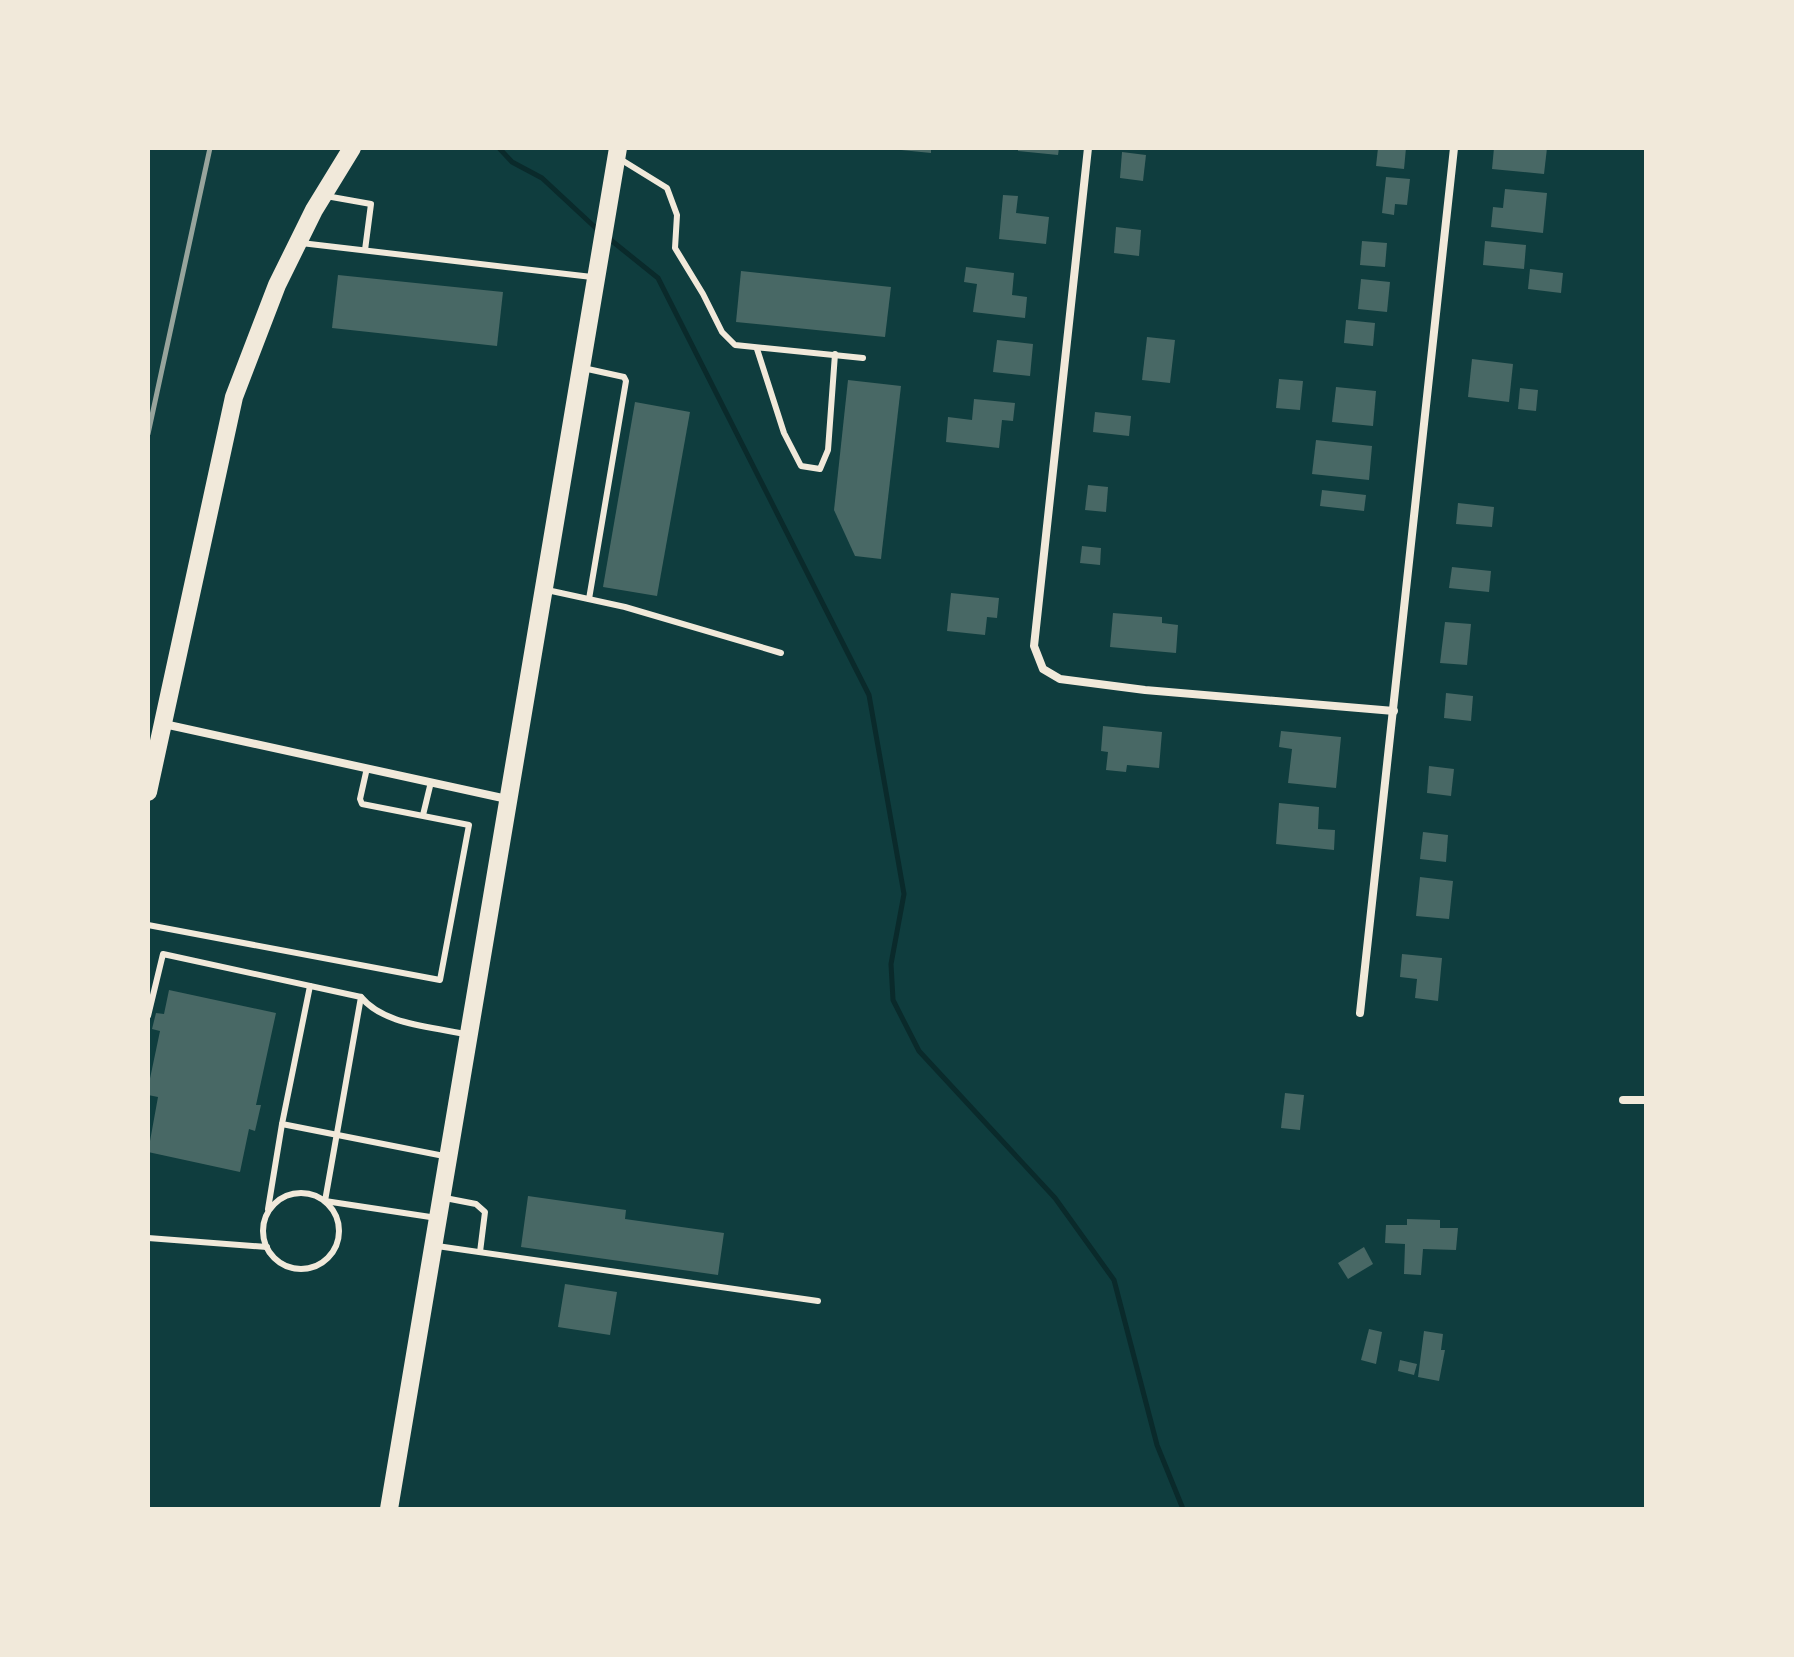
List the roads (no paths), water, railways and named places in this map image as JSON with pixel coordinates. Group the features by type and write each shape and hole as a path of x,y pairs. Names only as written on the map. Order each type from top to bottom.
{"main road":[{"path":"148,792 234,397 277,285 352,148"},
{"path":"389,1509 617,153"}],"street":[{"path":"1088,148 1034,646 1043,669 1060,679 1145,690 1394,711"},
{"path":"1360,1013 1454,148"},
{"path":"164,724 509,800"},
{"path":"1623,1100 1646,1100"}],"lane":[{"path":"617,153 667,188 677,215 675,248 722,332 735,345 863,358"},
{"path":"323,196 371,204 365,250"},
{"path":"298,242 596,278"},
{"path":"757,349 784,433 801,466 820,469 828,450 835,354"},
{"path":"580,368 624,377 626,381 589,599"},
{"path":"543,590 625,607 781,653"},
{"path":"148,925 440,980 469,828 467,823 362,804 360,799 367,768"},
{"path":"423,815 431,782"},
{"path":"148,1016 163,954 361,997 370,1007 394,1019 468,1035"},
{"path":"148,970 158,972"},
{"path":"310,986 268,1212 263,1224 267,1247 282,1265 293,1268 305,1269 326,1260 338,1237 338,1224 325,1201 361,997"},
{"path":"282,1124 448,1157"},
{"path":"268,1212 276,1202 288,1195 301,1193 325,1201 438,1218"},
{"path":"441,1197 476,1204 485,1212 480,1252"},
{"path":"148,1238 267,1247"},
{"path":"433,1245 818,1301"}],"waterway":[{"path":"499,148 512,162 542,178 599,231"},
{"path":"607,237 658,278 869,695 904,894 891,964 893,1000 919,1051 1055,1198 1114,1280 1157,1445 1183,1509"}],"railway":[{"path":"148,434 210,148"}]}
